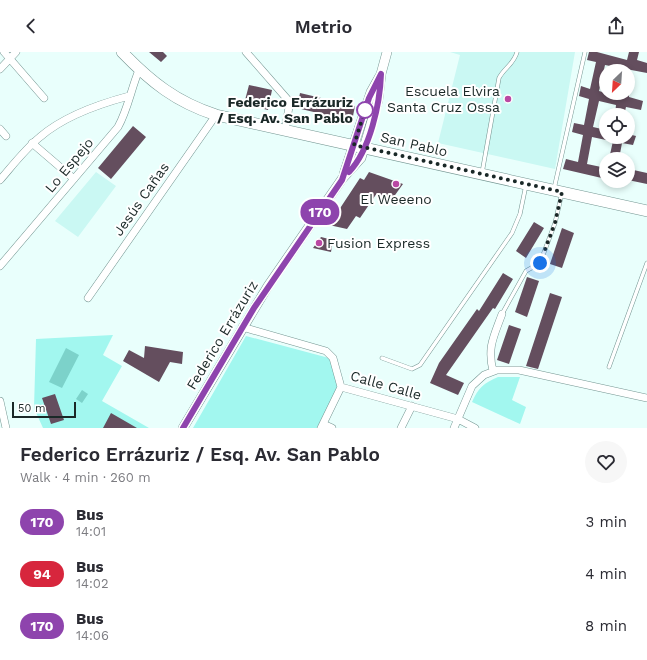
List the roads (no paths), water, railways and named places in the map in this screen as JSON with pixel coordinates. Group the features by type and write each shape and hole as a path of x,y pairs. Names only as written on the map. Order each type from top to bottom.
{"main road":[{"name":"San Pablo","path":"122,52 140,70 172,97 216,115 647,211"}],"street":[{"path":"4,52 44,98"},
{"path":"0,69 16,52"},
{"path":"246,52 288,100 289,106 285,130"},
{"name":"Federico Errázuriz","path":"183,428 242,327 268,286 342,180 358,163 365,148 378,100 381,74 387,52"},
{"name":"Lo Espejo","path":"0,266 118,127 124,115 129,96 140,70"},
{"name":"Federico Errázuriz","path":"342,180 369,98 381,74"},
{"path":"0,180 32,143 52,127 68,119 129,96"},
{"name":"Jesús Cañas","path":"88,298 216,115"},
{"path":"0,129 6,136"},
{"path":"32,143 74,179"},
{"path":"493,371 489,358 490,345 502,314"},
{"name":"Calle Calle","path":"242,327 326,351 333,358 342,387 458,419 475,428"},
{"path":"454,428 472,386 480,378 493,371 520,370 647,398"},
{"path":"332,428 322,426 342,387"},
{"path":"0,401 6,428"},
{"path":"401,428 412,406"}],"lane":[{"path":"482,174 499,78 515,59 517,52"},
{"path":"502,314 526,271 540,263 555,223 558,191 585,52"},
{"path":"382,358 412,369 420,365 512,233 520,214 526,184"},
{"path":"609,368 647,263"}],"place":[{"name":"Escuela Elvira Santa Cruz Ossa","path":"508,99"},
{"name":"Federico Errázuriz / Esq. Av. San Pablo","path":"365,110"},
{"name":"El Weeeno","path":"396,184"},
{"name":"Fusion Express","path":"319,243"}]}
